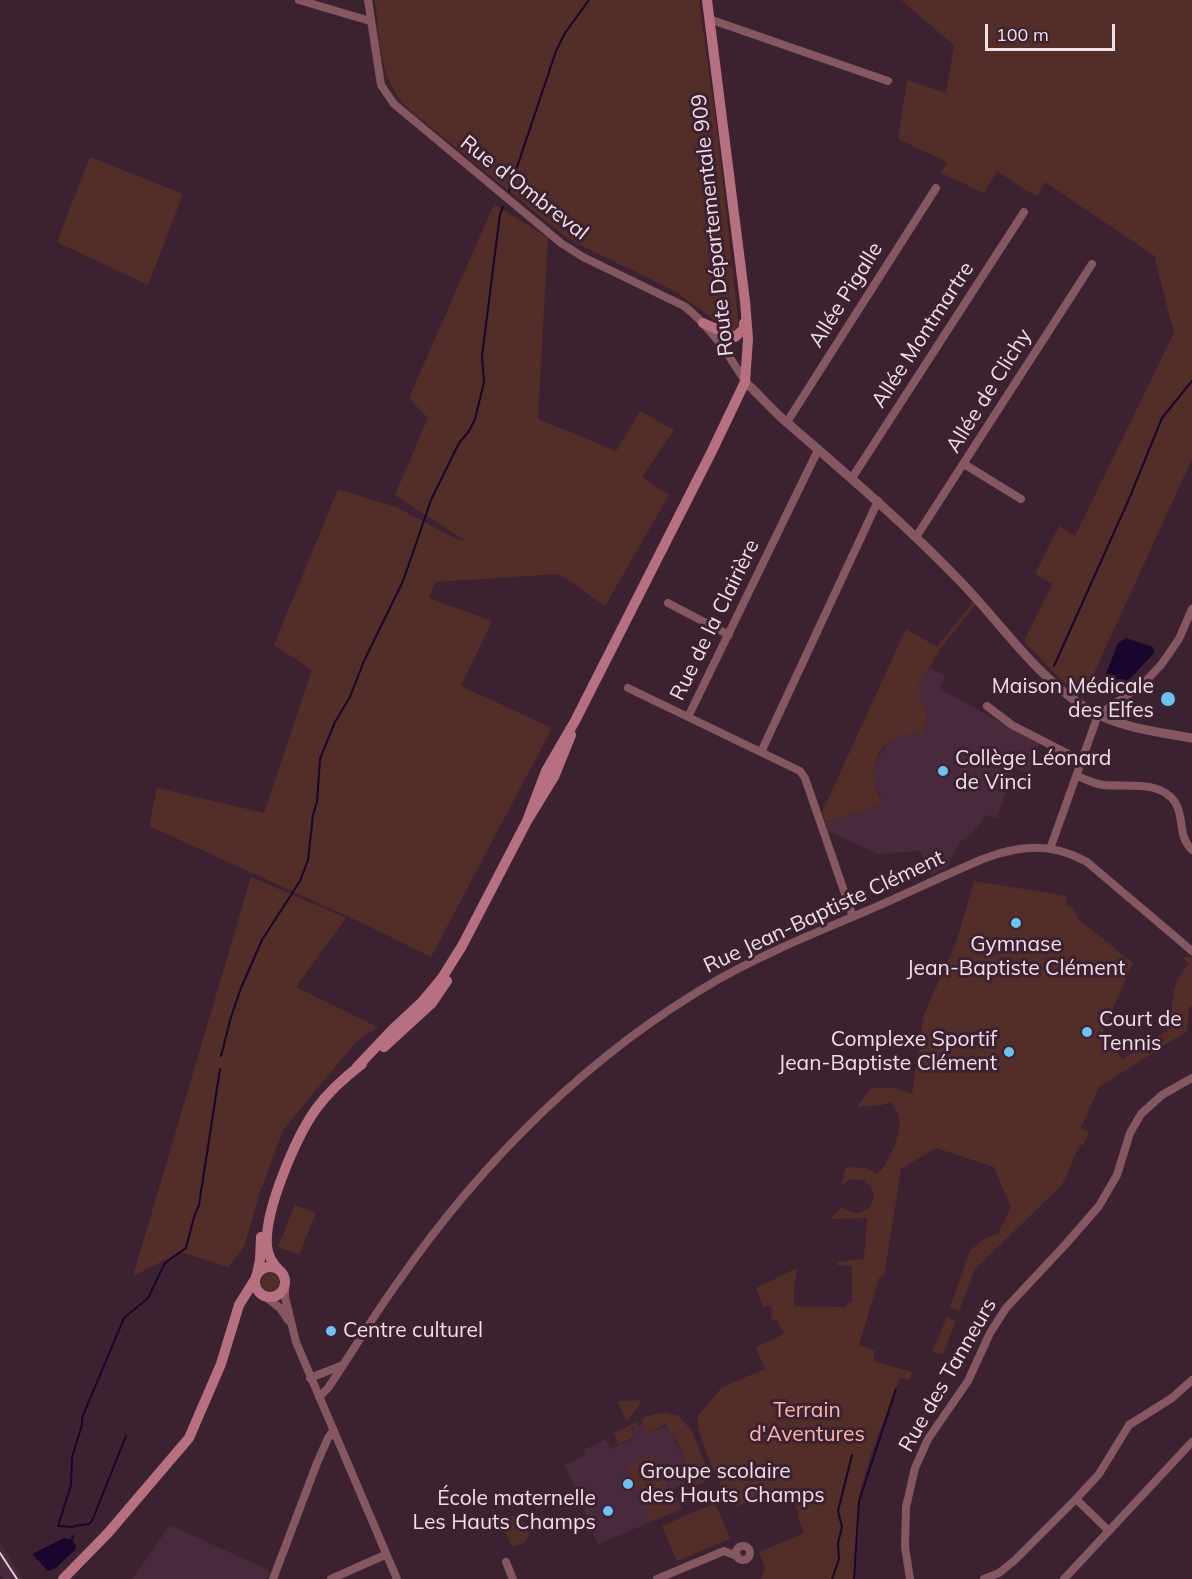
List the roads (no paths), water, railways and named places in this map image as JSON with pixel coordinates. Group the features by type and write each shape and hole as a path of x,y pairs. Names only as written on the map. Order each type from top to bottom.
{"main road":[{"name":"Route Départementale 909","path":"275,1200 293,1147 325,1097 424,1001 462,946 526,820 546,771 575,721 745,382 748,339 745,301 707,0"},
{"path":"703,322 730,336 740,335 744,329 745,301"},
{"path":"231,1330 245,1305 256,1298 278,1296 285,1284 285,1279 271,1260 267,1248 268,1226 275,1200"},
{"path":"266,1298 257,1291 255,1278 261,1257 262,1230 275,1200"},
{"path":"63,1579 108,1533 189,1438 215,1379 242,1298 255,1278 268,1267 279,1270"}],"street":[{"path":"299,0 370,21"},
{"name":"Rue d'Ombreval","path":"368,0 383,91 414,123 561,243 583,257 684,306 703,322 745,382"},
{"path":"709,19 888,81"},
{"name":"Allée Pigalle","path":"787,422 936,188"},
{"name":"Allée Montmartre","path":"852,478 1024,212"},
{"name":"Allée de Clichy","path":"916,537 1092,264"},
{"path":"745,382 818,450 879,501 978,599 1050,679 1083,707 1139,728 1192,738"},
{"name":"Rue de la Clairière","path":"818,450 688,717 796,768 805,778 853,917"},
{"path":"964,464 1021,499"},
{"path":"761,752 879,501"},
{"path":"668,603 729,634"},
{"path":"1050,849 1098,714 1142,685 1161,665 1179,639 1192,609"},
{"path":"628,688 688,717"},
{"path":"987,706 1012,725 1082,761"},
{"path":"1077,777 1096,784 1150,787 1166,793 1179,811 1181,831 1185,842 1192,850"},
{"name":"Rue Jean-Baptiste Clément","path":"319,1398 344,1365 388,1296 455,1207 511,1143 581,1078 626,1041 705,988 764,956 1001,852 1020,848 1050,849 1076,856 1094,867 1192,951"},
{"name":"Rue des Tanneurs","path":"910,1579 905,1547 906,1507 915,1468 928,1439 968,1381 990,1333 1006,1308 1099,1206 1117,1175 1130,1133 1141,1114 1162,1095 1192,1078"},
{"path":"285,1284 285,1297 293,1333"},
{"path":"266,1298 273,1301 284,1312 396,1579"},
{"path":"310,1378 344,1365"},
{"path":"984,1579 999,1573 1015,1560 1076,1499 1099,1474 1129,1425 1172,1398 1192,1380"},
{"path":"273,1579 328,1438 333,1431"},
{"path":"1064,1579 1192,1442"},
{"path":"318,1463 329,1449 339,1445"},
{"path":"1076,1499 1109,1531"},
{"path":"657,1579 724,1551 737,1557"},
{"path":"331,1579 385,1555"},
{"path":"506,1562 513,1579"}],"waterway":[{"path":"509,191 556,51 565,33 589,0"},
{"path":"221,1056 241,988 262,940 300,881 308,860 313,815 317,802 320,759 335,722 350,697 364,661 403,581 431,500 459,443 475,419 484,382 482,356 500,214 503,207"},
{"path":"1054,666 1129,499 1162,418 1192,381"},
{"path":"73,1527 58,1526 71,1485 72,1457 82,1418 124,1318 148,1298 165,1263 186,1248 199,1205 220,1069"},
{"path":"854,1579 859,1501 896,1389"},
{"path":"74,1526 89,1524 92,1521 126,1436"},
{"path":"832,1579 839,1559 838,1543 842,1527 838,1511 852,1455"},
{"path":"72,1540 73,1536"}],"railway":[{"path":"0,1553 17,1579"}],"place":[{"name":"Maison Médicale des Elfes","path":"1168,699"},
{"name":"Collège Léonard de Vinci","path":"943,771"},
{"name":"Gymnase Jean-Baptiste Clément","path":"1016,923"},
{"name":"Court de Tennis","path":"1087,1032"},
{"name":"Complexe Sportif Jean-Baptiste Clément","path":"1009,1052"},
{"name":"Centre culturel","path":"331,1331"},
{"name":"Groupe scolaire des Hauts Champs","path":"628,1484"},
{"name":"École maternelle Les Hauts Champs","path":"608,1511"}],"park label":[{"name":"Terrain d'Aventures","path":"807,1423"}]}
